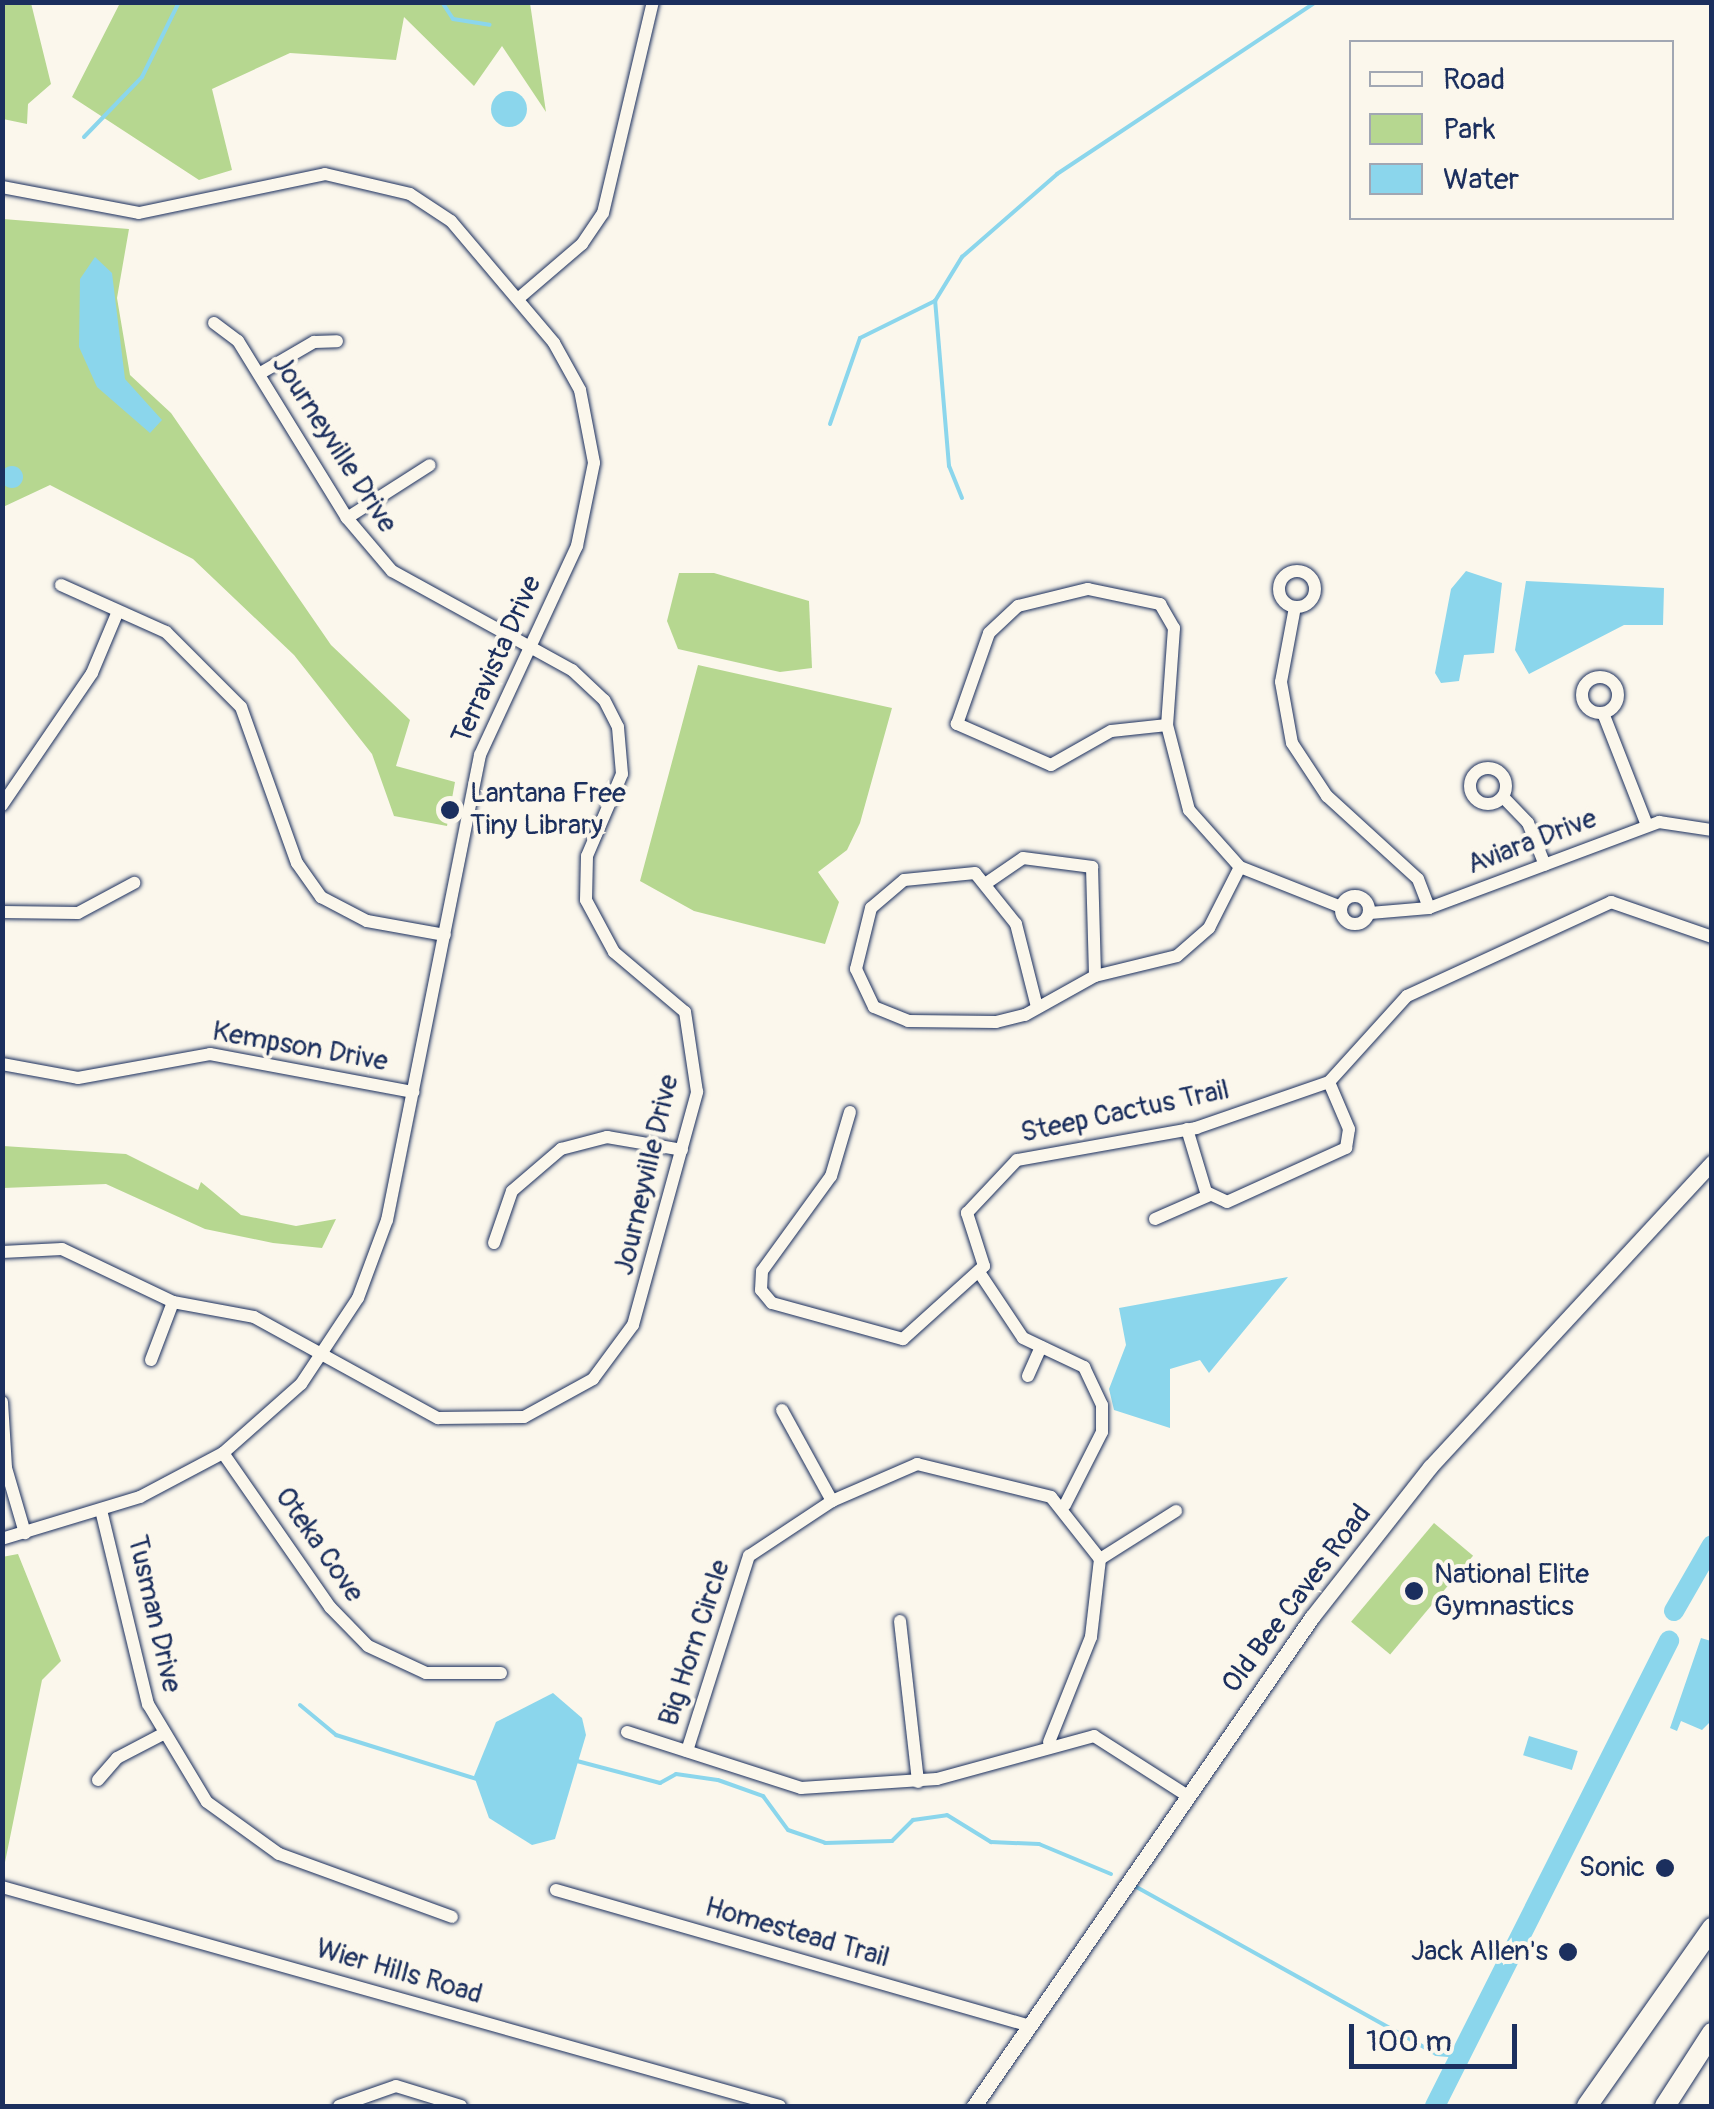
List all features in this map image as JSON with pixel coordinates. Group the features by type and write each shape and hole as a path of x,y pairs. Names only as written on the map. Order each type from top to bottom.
{"main road":[{"path":"1587,2106 1712,1928"},
{"path":"1665,2106 1712,2033"}],"street":[{"path":"519,298 582,244 603,213 652,2"},
{"name":"Terravista Drive","path":"2,187 139,213 301,176 368,178 440,211 519,298 580,390 594,462 586,522 480,755 382,1240 323,1356 223,1453 101,1510 2,1540"},
{"name":"Journeyville Drive","path":"2,1252 74,1252 173,1302 254,1317 399,1402 455,1421 524,1416 575,1393 633,1325 697,1092 692,1027 663,987 614,952 586,900 586,856 622,774 618,727 585,678 411,587 347,518 259,374 214,323"},
{"path":"259,374 305,345 336,341"},
{"path":"347,518 430,465"},
{"path":"60,585 178,642 241,707 297,863 322,898 367,921 445,935"},
{"name":"Aviara Drive","path":"1167,725 1111,731 1051,764 958,724 989,632 1018,606 1100,589 1170,612 1167,725 1189,810 1240,867 1341,907 1355,895 1370,914 1429,908 1647,826 1712,830"},
{"path":"1295,607 1281,682 1292,743 1327,796 1418,879 1429,908"},
{"path":"2,805 92,672 118,611"},
{"path":"1603,714 1647,826"},
{"path":"1502,798 1528,824 1545,865"},
{"path":"988,882 1023,858 1092,867 1094,976"},
{"path":"1037,1007 1019,931 988,882 956,870 886,889 858,954 862,992 908,1021 996,1022 1037,1007 1094,976 1177,956 1208,928 1240,867"},
{"path":"2,912 78,912 134,882"},
{"name":"Steep Cactus Trail","path":"979,1272 986,1259 968,1208 1017,1160 1187,1130 1329,1082 1407,996 1604,904 1631,902 1712,937"},
{"name":"Kempson Drive","path":"2,1064 78,1078 210,1054 413,1092"},
{"path":"1154,1220 1208,1196 1227,1202 1344,1150 1348,1129 1329,1082"},
{"path":"850,1112 831,1176 762,1272 764,1296 904,1339 979,1272 1018,1332 1084,1368 1104,1414 1065,1504 1100,1559 1092,1637 1049,1742"},
{"path":"1187,1130 1208,1196"},
{"path":"494,1243 512,1191 562,1149 607,1137 682,1150"},
{"name":"Old Bee Caves Road","path":"974,2106 1024,2024 1183,1793 1430,1468 1712,1164"},
{"path":"152,1360 173,1302"},
{"path":"1028,1376 1041,1347"},
{"path":"2,1402 6,1468 25,1534"},
{"path":"782,1410 832,1501"},
{"name":"Oteka Cove","path":"223,1453 330,1607 368,1646 426,1672 502,1673"},
{"name":"Big Horn Circle","path":"687,1751 740,1568 832,1501 917,1464 1065,1504"},
{"name":"Tusman Drive","path":"101,1510 161,1736 201,1794 247,1835 452,1917"},
{"path":"1100,1559 1176,1511"},
{"path":"900,1621 918,1782"},
{"path":"627,1732 801,1788 918,1782 1049,1742 1103,1738 1183,1793"},
{"path":"98,1780 117,1758 161,1736"},
{"name":"Wier Hills Road","path":"2,1887 780,2106"},
{"name":"Homestead Trail","path":"556,1890 1024,2024"},
{"path":"339,2106 396,2086 461,2106"}],"green space":[{"path":"2,3 31,3 51,84 28,104 27,124 3,119"},
{"path":"120,3 530,3 546,112 502,46 474,86 404,17 396,60 290,53 212,89 232,170 199,180 72,97"},
{"path":"3,219 129,229 117,298 130,375 171,413 331,645 410,720 396,766 455,782 447,826 394,816 372,754 294,655 193,559 50,485 3,507"},
{"path":"679,573 714,573 809,601 812,668 780,672 678,649 667,621"},
{"path":"698,665 892,708 860,823 847,850 818,872 839,902 825,944 694,911 640,881"},
{"path":"3,1146 126,1154 198,1190 201,1182 241,1215 296,1226 336,1219 322,1248 205,1229 106,1184 3,1188"},
{"name":"National Elite Gymnastics","path":"1434,1523 1473,1556 1390,1655 1351,1622"},
{"path":"18,1554 61,1661 42,1680 3,1872 2,1557"}],"water":[{"path":"509,91 522,96 527,109 522,122 509,127 496,122 491,109 496,96"},
{"path":"95,257 112,273 125,379 162,420 150,433 97,387 79,347 80,279"},
{"path":"12,466 20,469 20,485 12,488 4,485 1,477 4,469"},
{"path":"1466,571 1502,583 1494,653 1464,655 1459,681 1441,683 1435,673 1451,589"},
{"path":"1526,581 1664,588 1663,625 1624,625 1529,674 1515,650"},
{"path":"1288,1277 1209,1373 1200,1360 1170,1369 1170,1428 1114,1410 1109,1389 1126,1345 1119,1308"},
{"path":"1701,1638 1711,1641 1711,1721 1702,1730 1681,1721 1677,1731 1670,1728"},
{"path":"553,1693 582,1718 586,1735 555,1839 532,1845 489,1818 474,1776 496,1722"},
{"path":"1529,1736 1578,1751 1572,1770 1523,1755"}],"waterway":[{"path":"84,137 142,77 179,2"},
{"path":"442,2 453,19 490,25"},
{"path":"962,498 949,466 935,301 962,257 1057,174 1316,2"},
{"path":"830,424 860,338 935,301"},
{"path":"1674,1611 1712,1545"},
{"path":"1435,2106 1669,1641"},
{"path":"300,1705 336,1735 476,1779"},
{"path":"577,1761 660,1783 676,1774 718,1780 763,1796 788,1830 825,1843 892,1841 913,1820 947,1815 991,1842 1039,1844 1111,1874"},
{"path":"1131,1884 1436,2054 1460,2056"}],"place":[{"name":"Lantana Free Tiny Library","path":"450,810"},
{"name":"National Elite Gymnastics","path":"1414,1591"},
{"name":"Sonic","path":"1665,1868"},
{"name":"Jack Allen's","path":"1568,1952"}]}
